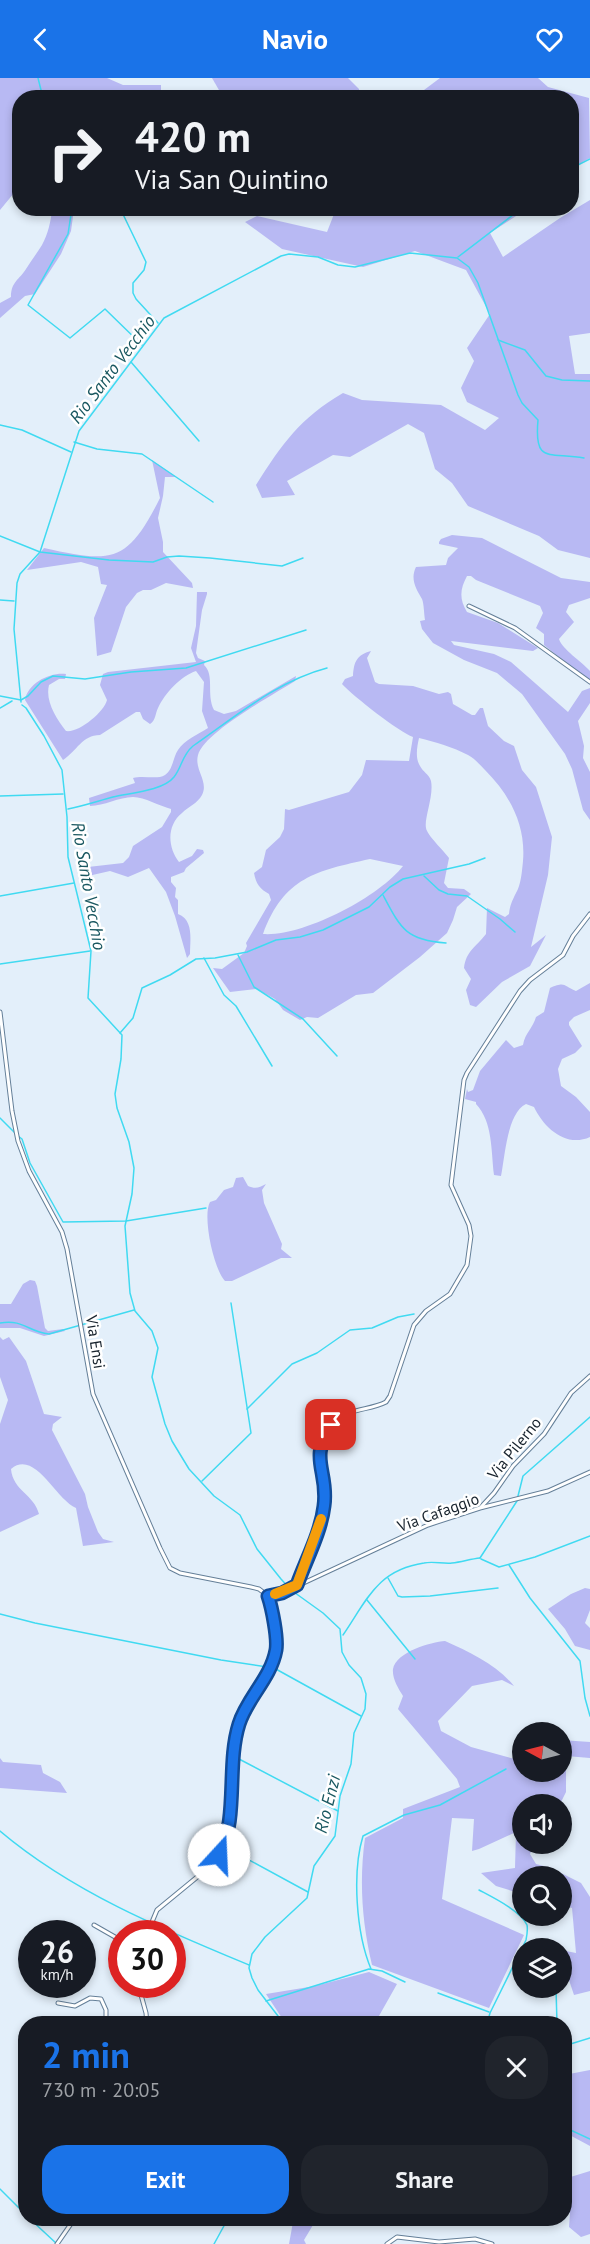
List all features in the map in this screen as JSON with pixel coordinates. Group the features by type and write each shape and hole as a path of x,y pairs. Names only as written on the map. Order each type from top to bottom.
{"street":[{"path":"469,606 515,628 590,682"},
{"path":"295,1586 325,1505 319,1449 323,1437 331,1425 346,1414 386,1402 414,1325 426,1311 450,1294 466,1265 471,1236 452,1185 464,1080 467,1073 520,991 530,980 563,955 569,948 573,936 590,914"},
{"name":"Via Ensi","path":"0,1012 16,1137 29,1171 62,1232 76,1292 93,1394 167,1564 172,1570 180,1573 259,1589 268,1596"},
{"name":"Via Pilerno","path":"480,1508 513,1466 544,1434 571,1393 590,1376"},
{"name":"Via Cafaggio","path":"268,1596 286,1591 428,1526 480,1508 548,1491 590,1472"},
{"path":"152,1920 161,1905 213,1864 224,1845 229,1827 230,1793 240,1722 270,1668 276,1650 277,1640 268,1596"},
{"path":"58,2003 75,2006 90,1998 101,1999 106,2016"},
{"path":"142,1998 146,2016"},
{"path":"58,2243 70,2226"},
{"path":"387,2244 397,2237 439,2242 475,2239 492,2244"}],"shaded area":[{"path":"0,78 107,78 123,85 161,85 161,90 12,90 12,195 0,210"},
{"path":"212,78 348,78 359,90 219,90"},
{"path":"440,78 538,78 548,87 559,90 424,90"},
{"path":"579,95 589,98 590,158 579,164"},
{"path":"590,200 590,333 569,336 575,374 590,374 590,558 558,550 539,536 468,506 452,483 435,469 424,433 408,424 350,457 333,455 287,481 295,495 262,498 256,485 284,444 303,422 343,393 362,400 441,405 485,430 499,418 467,402 461,388 474,361 467,348 490,314 466,270 415,251 363,267 282,249 245,222 257,216 327,232 333,216 516,216 490,233 503,257 563,216 579,216 579,207"},
{"path":"51,216 73,216 71,231 61,254 35,294 25,296 0,318 0,303 11,297 14,284 40,248"},
{"path":"152,460 176,477 165,477 158,518 163,552 192,583 193,588 166,583 137,593 126,607 111,652 97,656 94,618 107,585 101,584 98,567 81,562 27,570 44,548 86,556 102,556 127,547 138,536 160,498"},
{"path":"452,535 482,538 561,578 590,582 590,598 569,605 566,612 574,622 559,639 568,651 590,671 590,682 544,645 544,634 536,628 543,613 540,606 471,576 467,576 462,590 463,603 467,612 498,623 538,648 533,651 451,641 454,645 494,654 511,662 568,712 582,691 590,688 590,703 578,721 584,746 583,758 590,772 590,820 583,810 572,769 565,754 522,694 497,673 464,660 433,643 422,629 420,621 425,620 424,606 414,584 414,571 416,567 446,565 448,558 458,548 439,544 439,542"},
{"path":"197,592 207,592 196,653 198,658 205,661 214,710 224,714 236,711 296,676 295,681 226,725 203,746 198,755 198,766 204,790 198,800 177,818 170,837 179,862 192,856 197,849 203,850 204,853 184,872 171,877 171,882 176,888 178,914 187,921 190,931 190,954 187,958 166,892 149,868 128,877 110,871 88,876 86,873 88,867 123,863 129,857 133,846 162,827 171,809 133,797 90,806 89,798 135,783 133,778 158,777 168,773 181,746 208,728 202,711 204,682 196,671 190,673 169,691 150,724 143,719 140,712 136,712 100,735 84,741 63,760 25,700 30,688 41,680 53,675 66,674 65,679 59,679 49,685 48,691 52,709 66,731 71,731 90,721 105,705 107,700 100,685 103,674 196,662 191,648 196,626"},
{"path":"371,651 367,658 375,682 413,686 439,694 448,692 451,694 453,704 472,715 483,708 488,726 504,741 514,746 522,770 536,787 552,837 548,875 531,947 546,935 530,966 502,982 476,1007 470,1005 466,990 471,979 464,968 465,962 469,953 486,934 487,908 505,917 509,914 521,878 522,835 509,800 477,762 456,750 419,738 417,760 430,779 432,787 426,828 432,839 449,858 444,883 448,888 464,889 471,894 457,907 447,933 373,993 356,995 318,1018 307,1017 300,1020 283,1010 275,999 257,989 230,992 213,968 222,969 244,953 246,943 271,900 269,894 259,886 254,873 262,867 266,850 280,837 284,829 285,809 289,810 349,792 362,775 366,760 409,761 413,737 376,713 342,684 345,679 353,676 357,659","holes":["370,859 403,866 377,890 339,913 298,929 263,934 271,915 281,900 292,888 318,873"]},
{"path":"590,983 590,1010 574,1017 569,1022 582,1046 575,1053 562,1059 558,1069 561,1086 576,1097 590,1112 590,1137 581,1140 564,1138 550,1129 534,1107 526,1104 515,1116 511,1126 501,1176 494,1175 486,1119 476,1102 465,1099 467,1089 468,1092 473,1090 480,1071 506,1040 514,1048 523,1045 536,1017 544,1012 550,988 564,985 576,991"},
{"path":"243,1177 250,1187 257,1188 266,1184 262,1190 264,1203 282,1244 281,1249 292,1258 281,1258 232,1281 225,1281 217,1266 210,1243 208,1209 210,1202 216,1200 224,1190 233,1187 236,1178"},
{"path":"30,1280 35,1281 37,1286 45,1328 48,1331 63,1329 65,1331 44,1336 20,1328 0,1328 0,1304 11,1304 23,1284"},
{"path":"0,1337 3,1340 9,1337 26,1361 44,1414 62,1417 53,1424 52,1430 85,1494 98,1532 103,1539 114,1542 83,1546 76,1508 68,1503 37,1470 28,1465 20,1465 11,1469 19,1488 33,1502 39,1514 0,1532 0,1424 8,1400 0,1377"},
{"path":"585,1588 590,1589 590,1610 585,1623 590,1628 590,1650 575,1646 565,1629 548,1609"},
{"path":"445,1641 473,1655 491,1665 514,1686 502,1680 472,1686 438,1721 441,1731 471,1747 512,1758 512,1782 566,1782 565,1794 512,1794 512,1834 479,1849 472,1851 474,1819 452,1818 442,1899 524,1935 523,1938 512,1938 512,1960 489,2008 372,1965 366,1933 362,1902 365,1838 403,1818 403,1809 460,1787 457,1779 398,1709 403,1696 393,1672 396,1663 407,1653 431,1643"},
{"path":"572,1741 590,1742 590,1758 572,1756"},
{"path":"0,1758 3,1762 41,1765 43,1773 60,1782 67,1793 0,1788"},
{"path":"515,1854 530,1854 536,1864 544,1866 515,1866"},
{"path":"512,1868 512,1891 496,1886 481,1873"},
{"path":"572,1878 581,1883 590,1897 590,1991 574,1995 572,1952 576,1953"},
{"path":"369,1972 397,1984 379,2016 281,2016 266,1994 315,1986"},
{"path":"590,2070 590,2146 572,2136 572,2073"},
{"path":"590,2171 590,2234 581,2237 569,2227 572,2226 572,2177"},
{"path":"292,2226 312,2226 304,2240 306,2244 289,2244"}],"waterway":[{"path":"38,78 41,90"},
{"path":"579,164 590,159"},
{"path":"71,216 68,234 28,305 70,338 105,309 142,345"},
{"path":"124,216 146,262 144,270 133,283 133,293 158,323"},
{"path":"458,257 512,216"},
{"name":"Rio Santo Vecchio","path":"21,702 14,629 17,583 20,574 40,552 79,431 164,318 281,256 289,254 318,257 338,265 355,267 410,253 457,258 469,267 478,283 518,395 522,403 538,420 537,434 541,450 553,455 584,458"},
{"path":"498,340 525,350 546,376 562,380 590,381"},
{"path":"131,362 199,441"},
{"path":"0,425 22,430 71,452"},
{"path":"74,442 97,449 142,454 213,502"},
{"path":"0,536 40,552 109,560 153,562 179,556 282,566 303,558"},
{"path":"0,600 14,601"},
{"path":"0,696 21,700 41,682 53,676 85,679 131,672 186,668 306,630"},
{"path":"68,809 145,791 169,782 193,746 274,691 327,668"},
{"path":"0,708 12,701"},
{"name":"Rio Santo Vecchio","path":"22,705 44,736 62,770 68,857 91,951 88,998 122,1035 121,1059 115,1094 134,1168 132,1194 125,1226 130,1293 135,1311 152,1331 158,1348 152,1377 165,1424 172,1441 189,1469 214,1496 240,1515 257,1549 281,1579 291,1590 323,1613 340,1629 342,1652 349,1665 361,1678 366,1694 365,1709 354,1733 351,1764 340,1796 335,1836 314,1866 307,1898 265,1937 252,1954 249,1968 252,1978 258,1990 278,2016"},
{"path":"0,796 63,794"},
{"path":"120,1033 133,1018 142,988 196,959 247,952 276,940 300,937 323,930 369,907 390,887 403,879 469,864 485,858"},
{"path":"424,876 439,890 448,894 467,896 515,932"},
{"path":"0,896 74,883"},
{"path":"383,895 406,931 422,939 446,943"},
{"path":"0,964 90,951"},
{"path":"238,955 254,987 303,1019 337,1056"},
{"path":"204,958 224,995 236,1006 272,1066"},
{"path":"0,1118 15,1133"},
{"path":"18,1136 22,1139 30,1163 63,1222 126,1221 206,1208"},
{"path":"202,1481 251,1433 231,1303"},
{"path":"0,1323 21,1324 49,1334 134,1310"},
{"path":"247,1409 292,1364 317,1353 350,1330 372,1328 398,1317 414,1314"},
{"path":"518,1496 523,1476 590,1417"},
{"path":"480,1558 517,1501"},
{"path":"481,1559 499,1567 535,1557 590,1536"},
{"path":"343,1635 375,1588 395,1572 424,1563 452,1563 480,1558"},
{"path":"509,1565 530,1598 580,1661 590,1716"},
{"path":"388,1578 398,1596 402,1597 498,1588"},
{"path":"367,1600 415,1659"},
{"path":"0,1614 221,1660 274,1668 361,1716"},
{"path":"239,1759 338,1811"},
{"path":"371,1969 362,1938 357,1903 358,1867 363,1836 404,1815 440,1805 506,1769"},
{"path":"0,1831 28,1853 87,1891 151,1923 249,1965"},
{"path":"227,1848 308,1892"},
{"path":"479,1890 513,1910 527,1925 526,1940 489,2016"},
{"path":"266,2001 369,1969 382,1971 405,1982"},
{"path":"438,1993 489,2012"},
{"path":"556,1998 557,2016"},
{"path":"572,2044 590,2038"},
{"path":"572,2131 590,2139"},
{"path":"0,2189 18,2207"},
{"path":"38,2226 57,2244"},
{"name":"Rio Enzi","path":"214,2244 224,2226"}],"slow traffic":[{"path":"275,1594 297,1585 321,1519"}],"route":[{"path":"219,1855 228,1836 230,1793 240,1722 268,1672 276,1650 277,1640 268,1596 282,1593 297,1585 306,1562 325,1505 319,1449 331,1425"}]}
